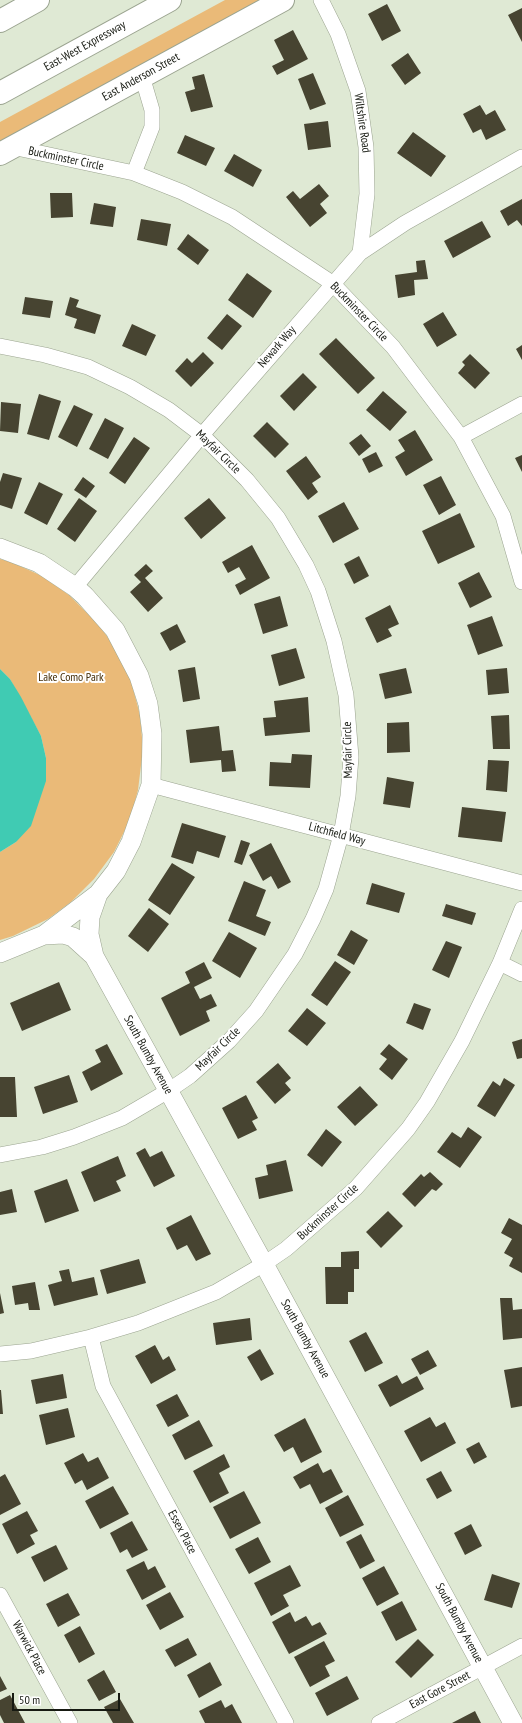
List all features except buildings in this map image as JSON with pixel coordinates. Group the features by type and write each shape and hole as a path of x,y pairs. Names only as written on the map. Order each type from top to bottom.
{"main road":[{"path":"0,21 38,0"},
{"name":"East-West Expressway","path":"0,93 170,0"},
{"name":"East Anderson Street","path":"6,150 283,0"}],"street":[{"name":"Wiltshire Road","path":"321,0 338,34 358,91 366,148 367,194 360,253"},
{"path":"134,173 152,127 152,110 142,76"},
{"name":"Buckminster Circle","path":"6,150 134,173 182,192 232,217 332,283 393,347 461,437 503,516 522,582"},
{"name":"Newark Way","path":"75,587 202,435 332,283 360,253 405,223 522,157"},
{"name":"Mayfair Circle","path":"0,346 45,355 88,367 130,387 169,410 202,435 247,480 278,518 306,565 318,591 334,641 346,695 351,757 348,796 341,835 318,907 291,961 256,1011 229,1041 195,1072 168,1091 122,1118 74,1137 42,1147 0,1155"},
{"path":"461,437 522,404"},
{"path":"0,548 39,563 75,587 115,630 139,676 148,704 152,734 151,785 131,842 116,871 98,894 44,935 0,952"},
{"name":"Litchfield Way","path":"151,785 522,883"},
{"name":"South Bumby Avenue","path":"98,894 90,917 89,934 94,956 514,1723"},
{"name":"Buckminster Circle","path":"0,1354 30,1351 91,1337 138,1323 216,1292 264,1264 286,1249 356,1188 408,1129 443,1076 500,963 522,909"},
{"name":"South Bumby Avenue","path":"44,935 63,934 73,937 94,956"},
{"path":"500,963 522,974"},
{"name":"Essex Place","path":"91,1337 103,1386 286,1723"},
{"name":"Warwick Place","path":"0,1595 70,1723"},
{"name":"East Gore Street","path":"379,1723 522,1646"}],"green space":[{"path":"225,0 265,0 0,144 0,122"},
{"name":"Lake Como Park","path":"0,559 11,562 42,576 69,595 100,626 117,651 131,681 140,715 143,749 138,790 130,820 114,852 94,879 71,902 48,919 13,936 0,940 0,852 16,842 46,758 41,736 10,679 0,669"}],"water":[{"path":"0,669 10,679 41,736 46,758 46,781 31,826 16,842 0,852"}]}
